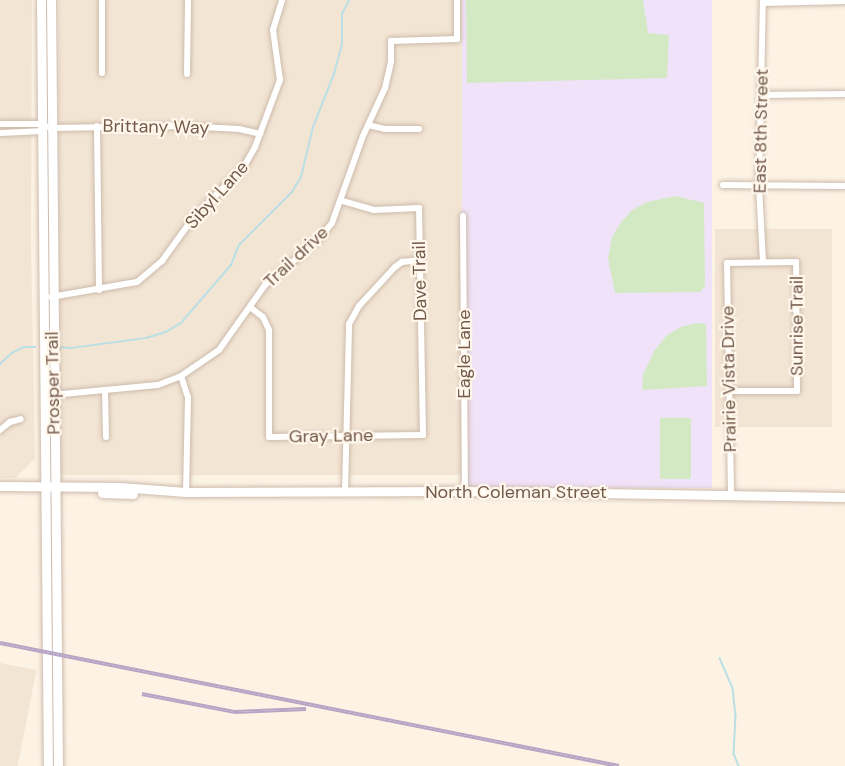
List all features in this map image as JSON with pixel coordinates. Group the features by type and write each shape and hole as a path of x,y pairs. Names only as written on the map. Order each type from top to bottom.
{"main road":[{"name":"Prosper Trail","path":"41,0 40,128 47,298 49,489 48,766"},
{"name":"Prosper Trail","path":"47,298 51,0"},
{"name":"North Coleman Street","path":"0,486 171,494 186,492 465,491 845,497"},
{"name":"Prosper Trail","path":"49,489 58,766"},
{"name":"North Coleman Street","path":"0,491 49,489"}],"street":[{"path":"102,0 102,73"},
{"path":"187,74 188,0"},
{"name":"Sibyl Lane","path":"47,298 137,282 162,261 193,218 243,168 260,134 280,80 273,30 282,0"},
{"name":"Trail drive","path":"48,395 141,388 181,376 219,350 265,285 317,241 332,223 368,125 385,88 391,61 391,41 457,39 457,0"},
{"path":"763,2 845,1"},
{"name":"East 8th Street","path":"763,2 759,186 763,262"},
{"path":"761,95 845,94"},
{"name":"Brittany Way","path":"0,124 40,128 97,126 239,129 260,134"},
{"path":"368,125 386,129 420,129"},
{"path":"97,126 99,290"},
{"name":"Brittany Way","path":"0,133 40,128"},
{"path":"723,185 845,186"},
{"name":"Dave Trail","path":"340,200 374,210 419,208 423,435"},
{"name":"Eagle Lane","path":"463,216 465,491"},
{"path":"345,492 349,324 359,306 395,267 402,262 420,260"},
{"name":"Sunrise Trail","path":"730,391 797,391 796,262 763,262"},
{"name":"Prairie Vista Drive","path":"731,496 727,263 763,262"},
{"name":"Gray Lane","path":"250,307 263,316 269,330 269,437 423,435"},
{"path":"181,376 188,397 186,492"},
{"path":"105,390 106,437"},
{"path":"0,429 10,422 21,419"}],"shaded area":[{"path":"0,0 32,0 31,242 35,459 15,478 0,478"},
{"path":"59,0 462,0 462,475 59,475"},
{"path":"462,0 712,0 712,488 462,488"},
{"path":"715,229 832,229 832,427 715,427"},
{"path":"0,663 36,670 18,766 0,766"}],"green space":[{"path":"466,0 643,0 648,33 669,35 667,78 467,83"},
{"path":"676,196 704,203 705,286 700,292 615,293 608,258 612,237 621,222 632,210 647,202"},
{"path":"697,323 706,324 707,386 642,390 643,375 654,351 667,335 681,327"},
{"path":"660,418 691,418 691,479 660,479"}],"waterway":[{"path":"60,347 71,348 146,338 166,332 181,323 231,265 239,245 292,192 301,177 313,127 334,74 342,45 342,14 349,0"},
{"path":"0,364 12,353 24,347 35,347"},
{"path":"720,658 733,688 736,716 734,754 739,766"}],"railway":[{"path":"0,643 619,766"},
{"path":"142,694 235,712 306,709"}]}
